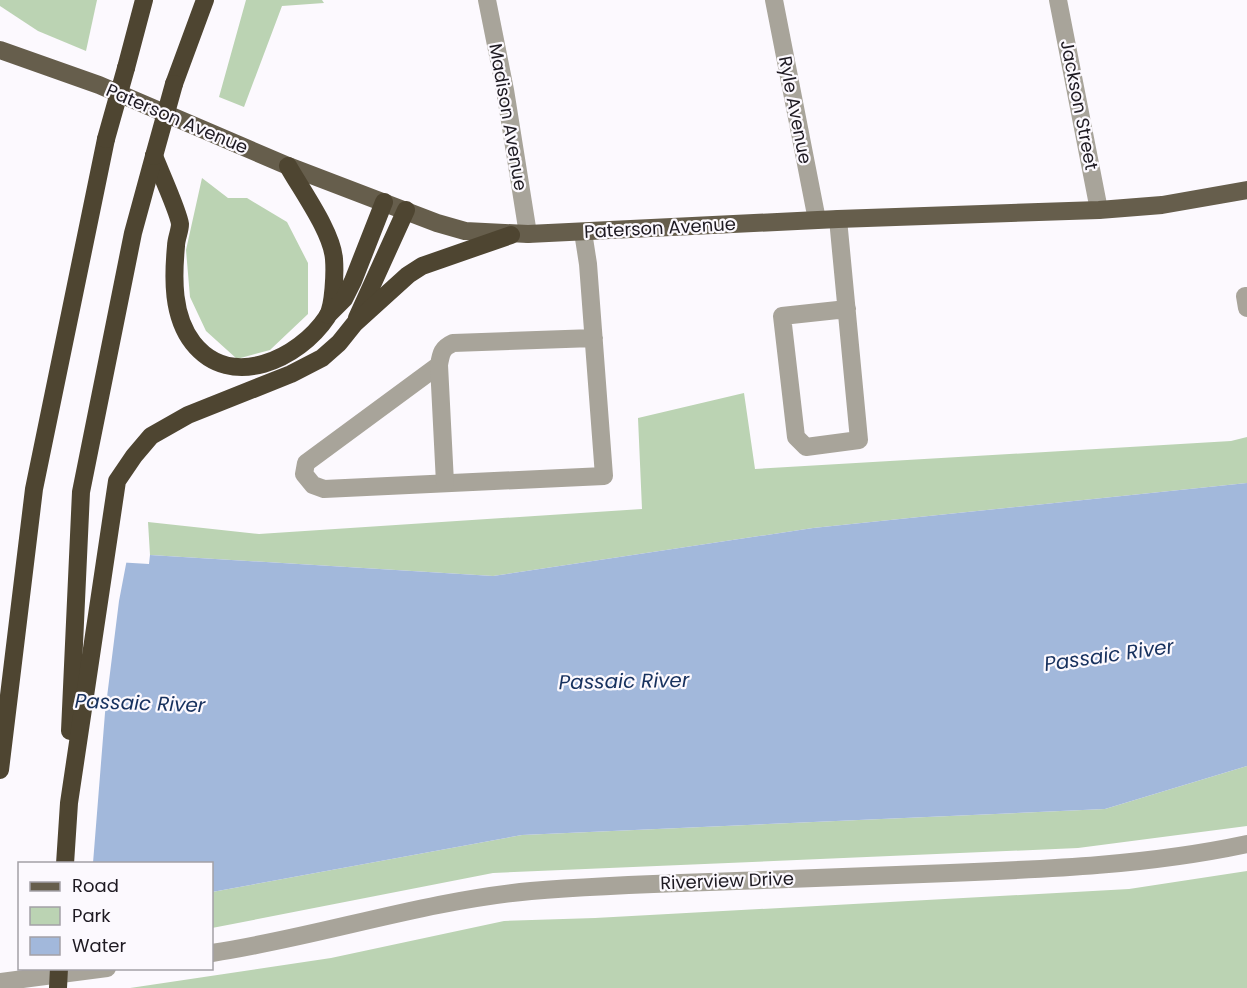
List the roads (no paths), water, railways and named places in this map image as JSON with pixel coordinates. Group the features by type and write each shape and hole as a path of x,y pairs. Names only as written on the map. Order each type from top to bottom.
{"highway":[{"path":"64,862 81,492 133,233 174,84 204,0"},
{"path":"0,770 34,489 106,139 143,2"},
{"path":"154,156 180,223 176,245 174,291 184,329 194,344 221,364 237,367 261,365 286,356 302,344 344,299 384,202"},
{"path":"288,166 330,240 334,256 335,280 328,315"},
{"path":"355,323 406,210"},
{"path":"64,862 69,803 117,481 134,456 151,436 188,415 291,374 322,358 395,285 422,266 520,234"},
{"path":"58,988 59,970"}],"main road":[{"name":"Paterson Avenue","path":"0,50 99,85 288,166 465,231 520,234 583,232 838,219 1100,210 1162,205 1247,190"}],"street":[{"name":"Madison Avenue","path":"487,0 505,90 520,234"},
{"name":"Ryle Avenue","path":"774,0 817,220"},
{"name":"Jackson Street","path":"1058,0 1100,210"},
{"path":"838,219 847,309 859,440 806,447 796,437 782,316 847,309"},
{"path":"439,365 306,464 304,474 313,484 324,489 604,476 588,264 583,232"},
{"path":"1247,296 1245,296 1247,308"},
{"path":"445,483 439,365 441,353 445,347 453,343 594,338"},
{"name":"Riverview Drive","path":"213,953 458,903 528,892 604,886 1110,865 1247,844"},
{"path":"0,982 99,970"}],"water":[{"name":"Passaic River","path":"1247,483 1247,766 1105,809 522,835 213,892 213,862 20,862 0,555 149,564 150,555 493,576 813,528"}]}
